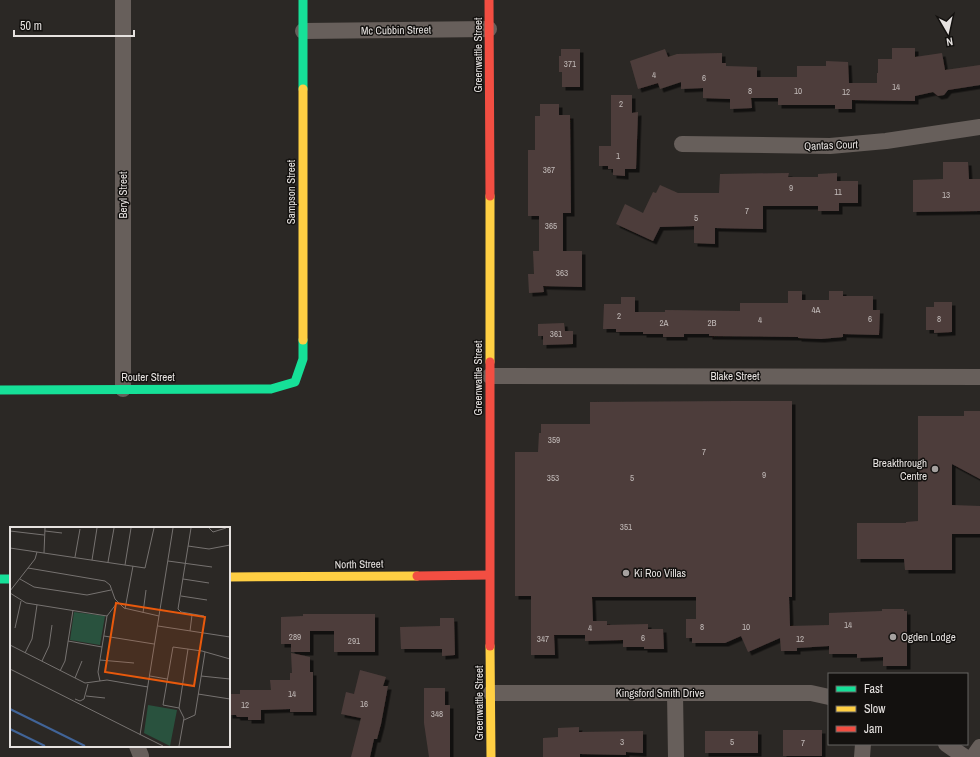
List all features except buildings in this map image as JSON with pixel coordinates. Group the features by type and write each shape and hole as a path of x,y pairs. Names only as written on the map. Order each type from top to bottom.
{"street":[{"name":"Beryl Street","path":"123,0 123,389"},
{"name":"Sampson Street","path":"295,382 303,359 303,0"},
{"name":"Greenwattle Street","path":"490,0 489,575 491,757"},
{"name":"Mc Cubbin Street","path":"303,31 489,29"},
{"name":"Qantas Court","path":"682,144 844,145 886,141 980,127"},
{"name":"Blake Street","path":"490,376 980,377"},
{"name":"Router Street","path":"0,390 271,389 295,382"},
{"name":"North Street","path":"230,577 489,575"},
{"name":"Kingsford Smith Drive","path":"491,693 811,694 828,697"},
{"path":"675,693 676,757"},
{"path":"862,757 863,745"},
{"path":"947,745 965,757"},
{"path":"973,757 980,747"}],"traffic: fast":[{"path":"303,0 303,89"},
{"path":"0,390 271,389 295,382 303,359 303,340"},
{"path":"0,579 10,579"}],"traffic: slow":[{"path":"303,89 303,340"},
{"path":"490,196 490,362"},
{"path":"230,577 417,576"},
{"path":"490,646 491,757"}],"traffic: jam":[{"path":"489,0 490,196"},
{"path":"490,362 490,646"},
{"path":"417,576 489,575"}],"place":[{"name":"Breakthrough Centre","path":"935,469"},
{"name":"Ki Roo Villas","path":"626,573"},
{"name":"Ogden Lodge","path":"893,637"}]}
